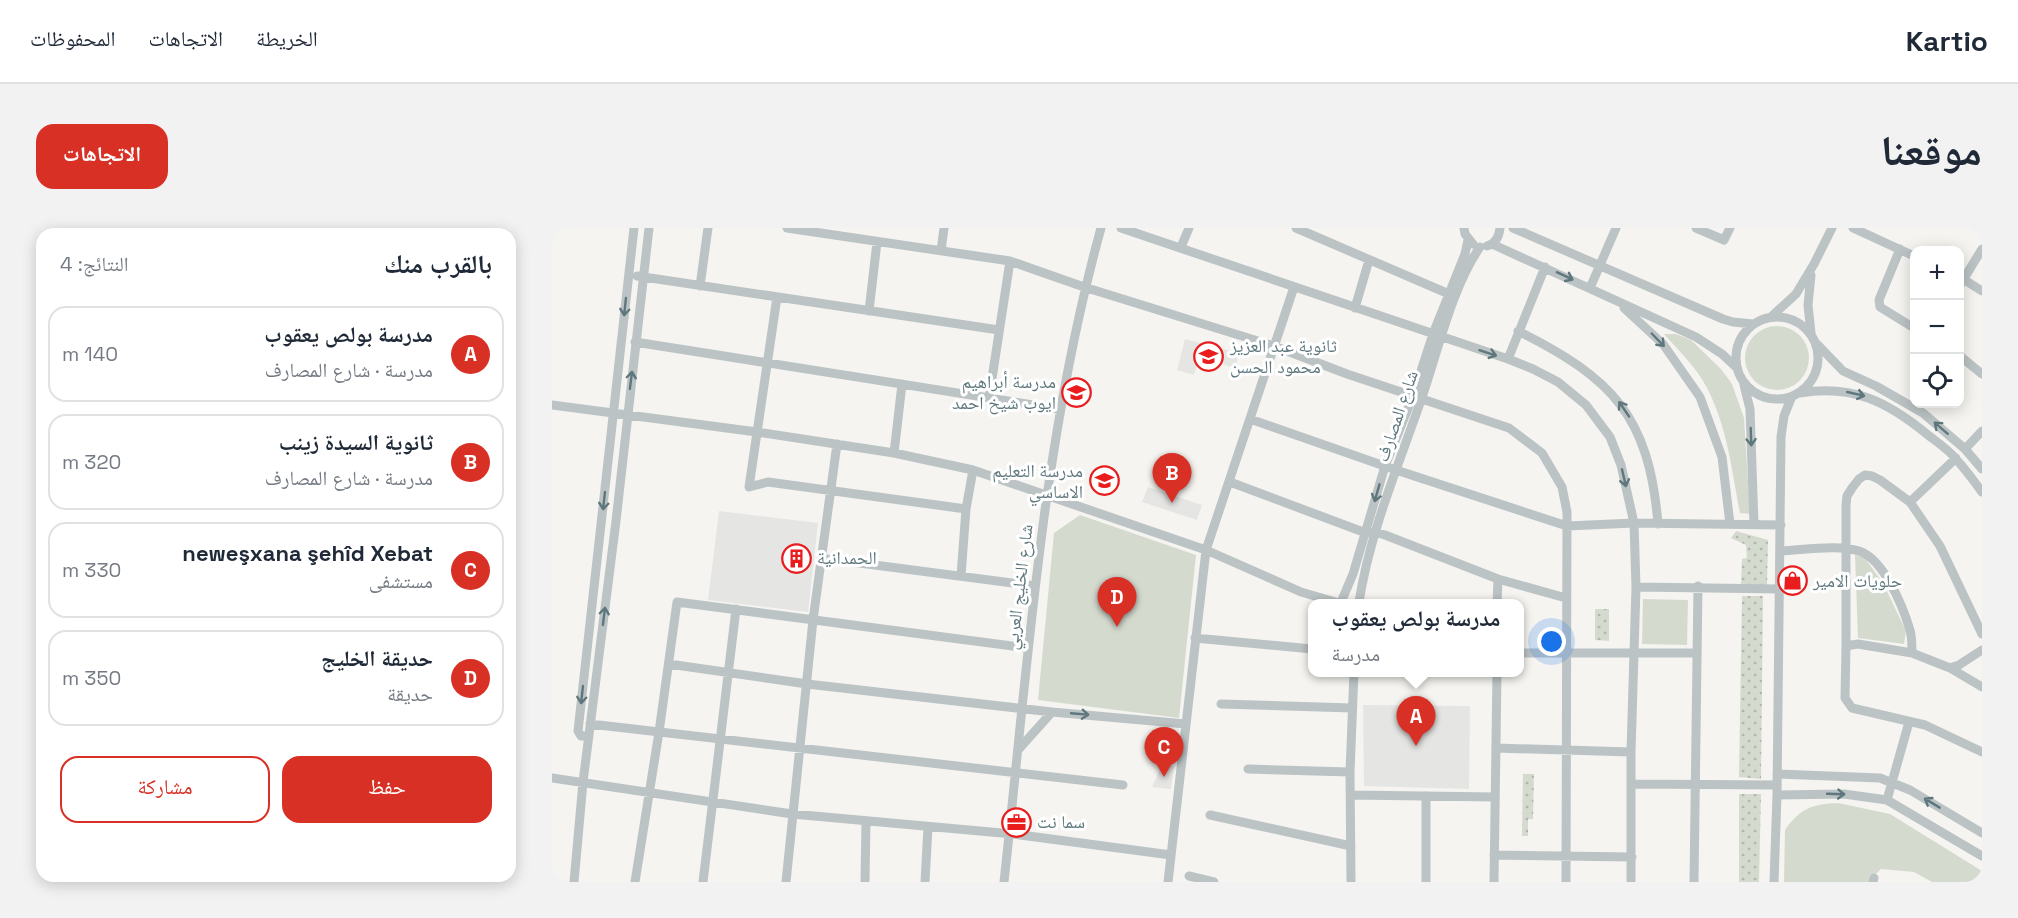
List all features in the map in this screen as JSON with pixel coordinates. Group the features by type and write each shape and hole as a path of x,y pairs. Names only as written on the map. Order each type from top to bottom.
{"street":[{"path":"589,736 581,736 578,731 634,228"},
{"path":"574,882 583,782 649,228"},
{"path":"700,286 708,228"},
{"path":"787,228 1010,261 1084,287 1274,346 1347,374 1509,428 1542,453 1563,487 1567,512 1566,882"},
{"path":"940,251 944,228"},
{"name":"شارع الخليج العربي","path":"1004,882 1035,586 1059,409 1084,287 1101,228"},
{"path":"1121,228 1508,359 1558,382 1586,405 1610,437 1621,465 1634,523 1636,587 1631,752 1631,882"},
{"path":"1182,247 1189,228"},
{"path":"1296,228 1449,294"},
{"path":"1320,239 1325,228"},
{"path":"1492,244 1499,235 1500,228"},
{"path":"1513,228 1723,319 1753,324"},
{"path":"1590,288 1616,228"},
{"path":"1696,228 1724,240 1730,228"},
{"path":"1754,524 1750,410 1747,392 1737,368 1738,343 1744,332 1753,324 1772,316 1792,299 1814,264 1832,228"},
{"path":"1853,228 1910,254"},
{"path":"1464,233 1480,246"},
{"path":"1341,599 1370,533 1385,466 1417,398 1449,294 1465,254 1464,233"},
{"path":"869,311 877,242"},
{"path":"1437,335 1474,255 1480,246 1492,244 1696,337 1722,354 1737,368"},
{"path":"1900,249 1879,300 1880,306 1910,325"},
{"path":"1964,276 1982,249"},
{"path":"1355,308 1369,260"},
{"path":"989,398 1010,261"},
{"path":"1812,334 1808,305 1814,264"},
{"path":"1508,359 1545,267"},
{"path":"629,275 999,330"},
{"path":"1964,282 1982,291"},
{"path":"1168,882 1206,550 1294,287"},
{"path":"777,297 748,488 768,482 966,509"},
{"path":"1615,300 1663,344 1700,397 1722,457 1730,524"},
{"path":"1772,316 1801,323 1843,371 1876,386 1923,413 1965,449 1982,469"},
{"path":"1518,331 1558,351 1585,368 1599,379 1621,404 1646,453 1656,490 1658,524"},
{"path":"635,342 1059,409"},
{"path":"1774,882 1781,437 1784,416 1795,395 1808,386 1817,369 1819,357 1817,344"},
{"path":"1964,360 1982,374"},
{"path":"1742,380 1756,393 1767,398 1780,399 1820,391 1841,391 1876,400 1909,419 1956,458 1982,492"},
{"path":"894,453 902,384"},
{"name":"شارع المصارف","path":"1361,599 1370,533 1396,470 1417,398"},
{"path":"552,405 837,444 894,453 973,470 1206,550 1301,592 1328,599"},
{"path":"1250,419 1567,526 1634,523 1781,525"},
{"path":"1965,449 1982,431"},
{"path":"786,882 813,620 837,444"},
{"path":"1910,502 1956,458"},
{"path":"961,576 966,509 973,470"},
{"path":"1982,634 1940,546 1910,502 1872,476 1865,475 1859,479 1847,496 1844,548 1845,698 1852,708 1925,725 1982,752"},
{"path":"1230,482 1498,579 1566,598"},
{"path":"1781,551 1844,548 1861,551 1876,561 1889,580 1911,632 1912,653"},
{"path":"821,558 1035,586"},
{"path":"1497,599 1498,579"},
{"path":"1636,587 1698,586 1780,589"},
{"path":"1694,882 1698,586"},
{"path":"1301,592 1311,599"},
{"path":"635,882 677,602 1028,648"},
{"path":"703,882 736,609"},
{"path":"1195,638 1308,649"},
{"path":"1846,646 1858,644 1912,653 1950,668 1982,687"},
{"path":"1950,668 1982,650"},
{"path":"1524,653 1696,653"},
{"path":"669,664 807,684 1052,712 1186,724"},
{"path":"1351,882 1350,772 1354,677"},
{"path":"1494,882 1497,677"},
{"path":"1221,704 1352,708"},
{"path":"1018,750 1052,712"},
{"path":"1887,800 1909,722"},
{"path":"590,724 1123,785"},
{"path":"1496,747 1631,752"},
{"path":"1248,769 1350,772"},
{"path":"1777,774 1880,778 1910,790 1982,833"},
{"path":"552,778 792,814 1009,834 1171,855"},
{"path":"1632,784 1777,785"},
{"path":"1777,795 1844,794 1887,800 1982,856"},
{"path":"1351,795 1495,797"},
{"path":"1426,796 1426,882"},
{"path":"1210,815 1351,846"},
{"path":"865,882 866,821"},
{"path":"925,882 928,827"},
{"path":"1494,855 1632,857"},
{"path":"1189,876 1214,882"}],"shaded area":[{"path":"1777,326 1795,332 1803,340 1809,358 1803,376 1795,384 1777,390 1759,384 1751,376 1745,358 1751,340 1759,332"},
{"path":"1664,334 1676,334 1691,340 1721,369 1732,384 1744,418 1750,514 1740,513 1724,433 1707,388 1693,367"},
{"name":"ثانوية عبد العزيز محمود الحسن","path":"1185,339 1239,353 1235,368 1199,358 1194,375 1177,370"},
{"path":"1148,487 1202,505 1197,520 1142,502"},
{"path":"719,511 818,523 808,612 708,600"},
{"path":"1080,515 1196,555 1179,718 1038,700 1054,533"},
{"path":"1736,531 1768,540 1767,586 1741,585 1742,559 1747,558 1746,545 1731,538"},
{"path":"1855,555 1864,557 1883,583 1906,631 1904,644 1858,638"},
{"path":"1742,596 1763,596 1761,779 1739,777"},
{"path":"1643,599 1688,600 1687,645 1642,644"},
{"path":"1595,609 1609,609 1609,641 1595,640"},
{"path":"1363,705 1470,706 1469,789 1364,786"},
{"path":"1162,765 1174,766 1171,789 1152,787"},
{"path":"1523,774 1534,774 1533,819 1528,819 1528,836 1522,836"},
{"path":"1739,794 1761,794 1759,882 1739,882"},
{"path":"1838,803 1890,814 1982,871 1982,882 1932,882 1914,872 1881,869 1868,882 1784,882 1785,830 1802,812 1814,806"}],"place":[{"name":"ثانوية عبد العزيز محمود الحسن","path":"1209,356"},
{"name":"مدرسة أبراهيم ايوب شيخ احمد","path":"1077,392"},
{"name":"مدرسة التعليم الاساسي","path":"1104,481"},
{"name":"ثانوية السيدة زينب","path":"1172,503"},
{"name":"الحمدانية","path":"796,558"},
{"name":"حلويات الامير","path":"1792,581"},
{"name":"حديقة الخليج","path":"1117,627"},
{"name":"مدرسة بولص يعقوب","path":"1416,746"},
{"name":"neweşxana şehîd Xebat","path":"1164,777"},
{"name":"سما نت","path":"1016,822"}]}
